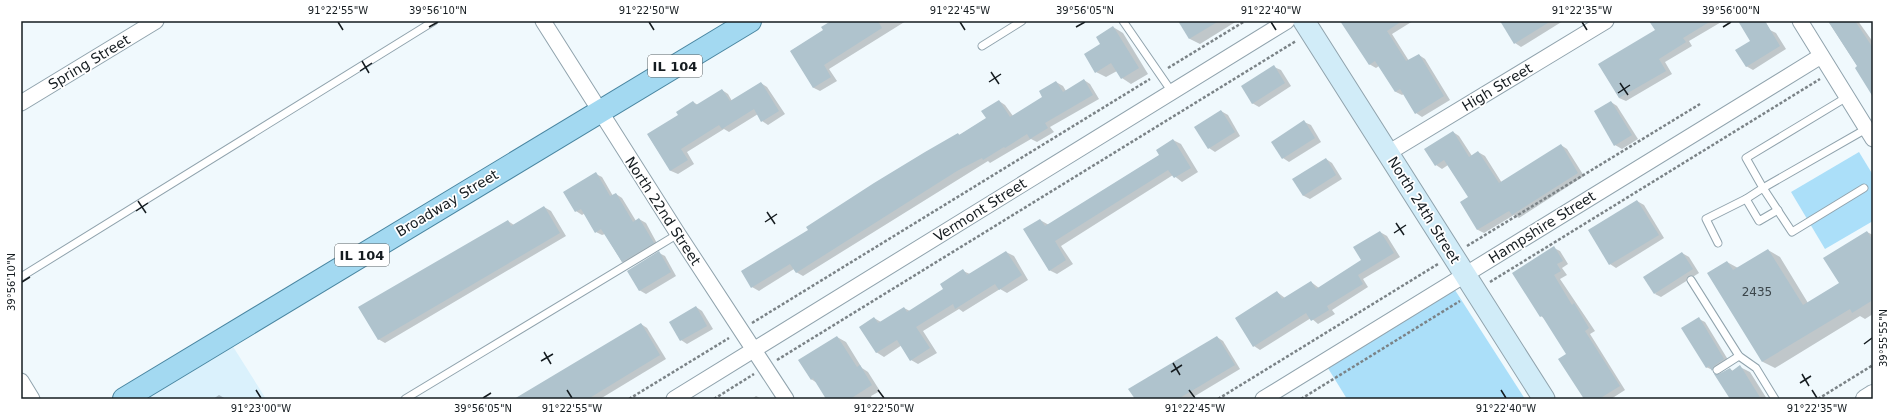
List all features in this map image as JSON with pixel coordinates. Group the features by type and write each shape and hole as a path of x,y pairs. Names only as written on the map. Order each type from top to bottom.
{"main road":[{"name":"Broadway Street","path":"124,399 750,21"},
{"name":"North 24th Street","path":"1307,27 1544,399"}],"street":[{"name":"Spring Street","path":"21,103 156,21"},
{"name":"North 22nd Street","path":"543,21 678,234 786,399"},
{"name":"Vermont Street","path":"674,399 1287,21"},
{"name":"High Street","path":"1388,153 1606,21"},
{"path":"1800,21 1871,134"},
{"name":"Hampshire Street","path":"1263,399 1471,283 1821,56"},
{"path":"21,381 32,399"},
{"path":"1865,399 1873,394"}],"lane":[{"path":"21,277 434,21"},
{"path":"1123,21 1172,92"},
{"path":"982,46 1017,22"},
{"path":"1847,98 1746,158 1763,188 1792,232 1864,188"},
{"path":"1718,243 1706,219 1746,200 1763,188 1871,134"},
{"path":"1746,200 1759,221 1778,210"},
{"path":"405,399 678,234"},
{"path":"1691,280 1739,356 1756,368 1775,399"},
{"path":"1717,370 1739,356"}],"path":[{"path":"629,399 1245,21"},
{"path":"714,399 1307,27"},
{"path":"1301,399 1471,283 1832,72"},
{"path":"1818,399 1873,365"}],"shaded area":[{"path":"1859,152 1873,175 1873,221 1825,249 1791,192"},
{"path":"1453,287 1525,399 1347,399 1326,365"},
{"path":"227,337 266,399 124,399"}],"building":[{"path":"831,21 878,21 882,28 824,65 831,77 813,88 790,51 823,30 821,27"},
{"path":"1178,21 1219,21 1189,39"},
{"path":"1340,21 1402,21 1387,31 1406,61 1419,54 1444,96 1415,114 1400,89 1395,92 1375,61 1369,65"},
{"path":"1500,21 1551,21 1514,44"},
{"path":"1649,21 1711,21 1683,38 1686,42 1659,59 1666,71 1619,98 1598,64 1655,30"},
{"path":"1738,21 1765,21 1780,46 1746,67 1735,50 1750,41"},
{"path":"1828,21 1855,21 1873,48 1873,97 1855,68 1857,66"},
{"path":"1113,26 1139,68 1121,79 1111,63 1095,73 1084,54 1100,44 1096,37"},
{"path":"1274,65 1285,83 1252,104 1241,86"},
{"path":"1084,79 1093,95 1045,123 1048,128 1030,139 1027,134 983,160 982,158 957,171 796,273 790,264 751,288 741,271 808,230 806,227 874,183 925,152 958,133 959,135 986,118 981,111 999,100 1010,117 1042,97 1039,91 1056,81 1063,92"},
{"path":"761,82 779,111 761,122 754,109 722,129 719,125 681,149 688,160 670,171 647,134 678,115 676,112 693,101 696,105 722,89 730,101"},
{"path":"1611,101 1632,135 1614,146 1594,111"},
{"path":"1221,110 1235,132 1208,149 1194,127"},
{"path":"1304,120 1315,138 1282,159 1271,142"},
{"path":"1453,131 1469,157 1478,151 1499,183 1561,144 1578,173 1512,215 1509,211 1477,230 1460,202 1468,197 1444,160 1435,166 1424,149"},
{"path":"1173,139 1191,168 1174,178 1168,170 1055,241 1066,260 1049,271 1023,229 1040,219 1045,226 1159,155 1156,150"},
{"path":"1326,158 1336,175 1303,196 1292,179"},
{"path":"596,172 610,196 616,193 633,222 639,218 654,243 622,262 601,229 595,233 581,209 575,212 563,192"},
{"path":"1637,200 1659,235 1609,265 1588,230"},
{"path":"544,206 560,233 378,340 358,307 508,220 511,226"},
{"path":"1380,231 1394,253 1358,275 1363,284 1327,306 1329,310 1311,321 1306,313 1253,347 1235,318 1277,291 1282,299 1311,281 1316,289 1361,260 1353,247"},
{"path":"1867,231 1873,241 1873,300 1852,313 1850,309 1762,362 1707,273 1727,261 1733,270 1768,249 1803,305 1839,283 1823,258"},
{"path":"1554,246 1563,261 1557,264 1561,271 1554,275 1572,305 1574,303 1589,328 1585,331 1620,386 1599,399 1584,399 1558,359 1566,354 1512,273"},
{"path":"659,251 671,272 639,291 627,271"},
{"path":"1006,251 1022,275 999,290 995,284 955,309 953,304 916,327 930,348 910,361 897,340 876,353 859,327 874,317 878,323 904,307 907,312 943,289 940,284 963,269 967,275"},
{"path":"1682,252 1693,269 1654,294 1643,277"},
{"path":"696,306 707,326 680,341 669,322"},
{"path":"1699,317 1724,359 1714,366 1712,371 1709,366 1706,368 1681,328"},
{"path":"641,323 660,355 588,399 514,399"},
{"path":"837,336 857,367 860,365 872,385 850,399 826,399 813,378 811,380 798,360"},
{"path":"1217,336 1235,365 1178,399 1135,399 1128,389"},
{"path":"1740,365 1761,399 1730,399 1714,374 1719,374 1730,368 1732,371"}]}
